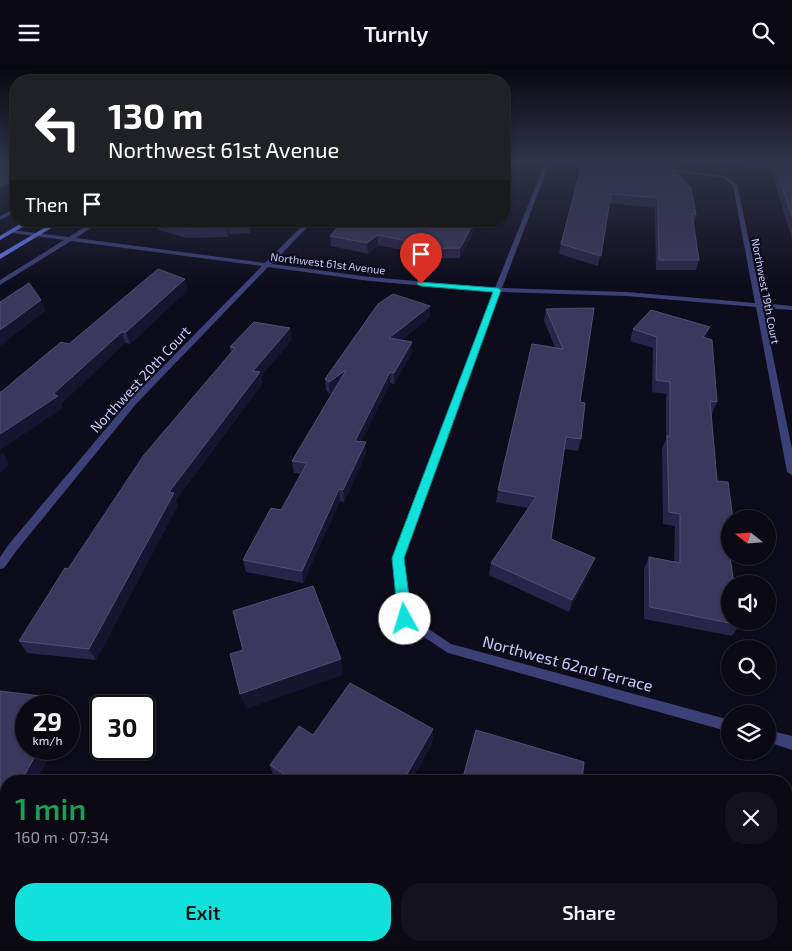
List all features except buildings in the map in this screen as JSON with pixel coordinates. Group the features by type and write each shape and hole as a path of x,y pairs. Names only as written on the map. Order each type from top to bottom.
{"main road":[{"path":"0,239 20,227"},
{"path":"0,257 50,227"}],"street":[{"path":"498,290 532,203"},
{"name":"Northwest 19th Court","path":"739,203 792,472"},
{"path":"0,283 89,227"},
{"name":"Northwest 20th Court","path":"0,565 133,402 304,227"},
{"name":"Northwest 61st Avenue","path":"13,231 68,240 370,279 498,290 627,294 792,308"},
{"name":"Northwest 62nd Terrace","path":"498,290 398,558 405,619 448,649 721,724"},
{"path":"776,738 792,743"}],"route":[{"path":"405,619 398,558 498,290 421,284"}]}
